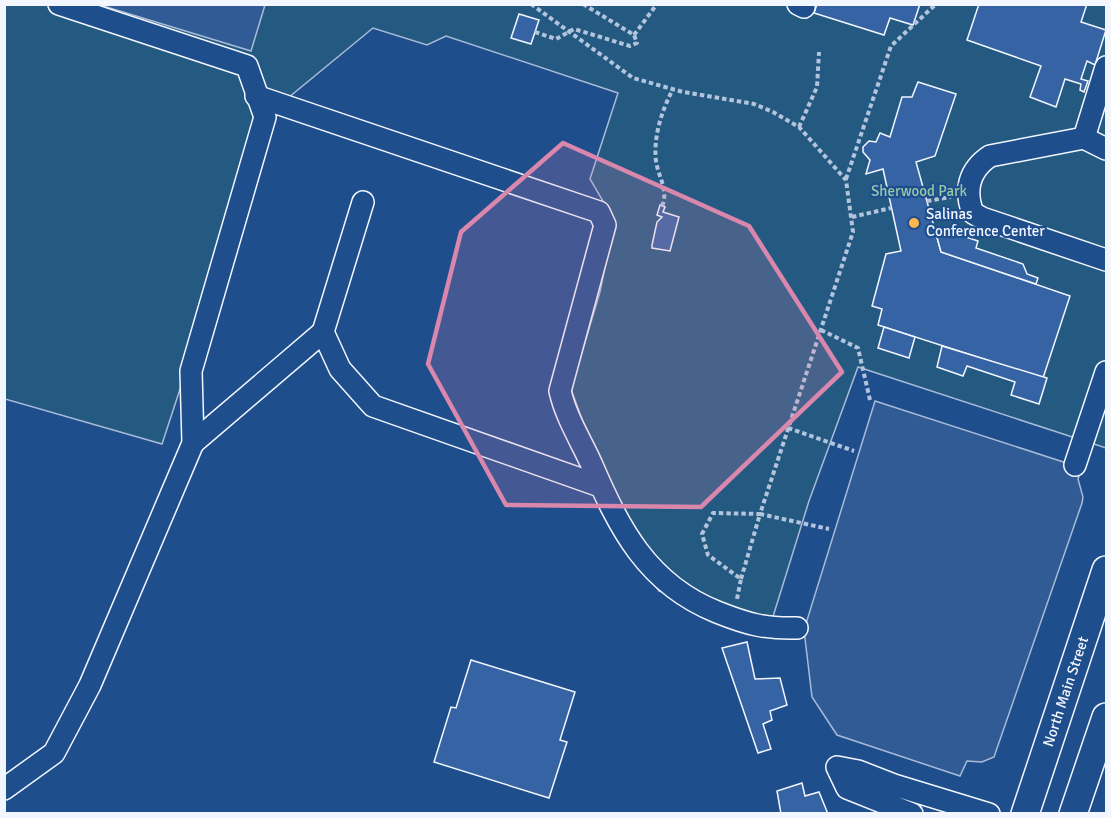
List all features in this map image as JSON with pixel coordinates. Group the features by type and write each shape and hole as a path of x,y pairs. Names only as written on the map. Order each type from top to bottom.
{"main road":[{"name":"North Main Street","path":"1025,813 1107,570"},
{"path":"1073,813 1107,717"}],"lane":[{"path":"4,789 54,753 90,685 193,442 191,371 265,117 247,66 59,4"},
{"path":"1084,138 1107,67"},
{"path":"256,96 596,209 602,215 605,225 560,391 567,413 600,486 616,519 637,551 667,584 681,595 733,619 764,628 797,628"},
{"path":"1107,149 1084,138 990,156 980,163 971,175 970,205 974,213 982,218 1107,260"},
{"path":"193,442 323,332 363,202"},
{"path":"323,332 340,369 373,406 600,486"},
{"path":"1075,465 1107,372"},
{"path":"912,813 892,795 990,813"}],"path":[{"path":"531,4 633,78 673,89 754,104 799,128 846,180"},
{"path":"535,32 556,39 574,29 584,30 630,46 637,43 634,35 583,4"},
{"path":"634,35 657,4"},
{"path":"733,619 741,579 760,514 853,232 846,180 891,46 936,4"},
{"path":"799,128 817,87 819,52"},
{"path":"662,206 666,195 657,166 655,148 660,120 673,89"},
{"path":"852,217 891,208"},
{"path":"820,330 858,348 870,400"},
{"path":"788,428 854,451"},
{"path":"741,579 708,555 702,534 713,513 760,514 829,529"}],"highlighted area":[{"path":"563,143 749,226 842,372 701,507 506,505 428,364 461,232"}],"green space":[{"name":"Sherwood Park","path":"5,5 1106,5 1106,448 858,367 809,501 771,623 659,591 614,524 595,455 571,389 600,292 614,220 590,179 618,93 446,36 427,45 373,28 271,112 162,444 5,399"}],"shaded area":[{"path":"100,5 265,5 251,51"},
{"path":"875,401 1082,468 1078,479 1083,497 1082,503 994,757 982,762 967,761 960,776 837,735 812,697 804,630"}],"building":[{"path":"817,4 920,4 913,25 890,18 884,35 814,13"},
{"path":"979,4 1087,4 1081,22 1106,30 1095,65 1087,61 1081,79 1088,81 1084,92 1080,90 1081,84 1065,79 1056,107 1030,97 1041,66 967,40"},
{"path":"519,14 539,20 531,44 511,38"},
{"name":"Salinas Conference Center","path":"918,82 956,94 935,156 916,162 941,252 1070,296 1043,378 878,325 882,309 872,306 886,254 901,251 883,169 866,174 870,160 863,152 863,147 869,141 876,142 880,133 890,137 902,97 912,97"},
{"path":"660,205 665,207 663,212 679,217 670,251 652,248 657,222 662,217 657,215"},
{"path":"951,232 978,241 976,248 1023,264 1027,274 1038,278 1036,284 941,252 937,237"},
{"path":"884,327 915,337 909,358 878,348"},
{"path":"942,346 1047,378 1039,404 1011,395 1015,382 967,366 963,376 937,367"},
{"path":"747,642 755,679 780,678 787,705 770,711 772,720 763,724 771,749 758,753 722,648"},
{"path":"471,660 575,692 560,740 567,742 549,798 434,762 451,707 456,708"},
{"path":"802,783 805,796 819,792 828,814 781,814 777,791"}],"place":[{"name":"Salinas Conference Center","path":"914,223"}]}
